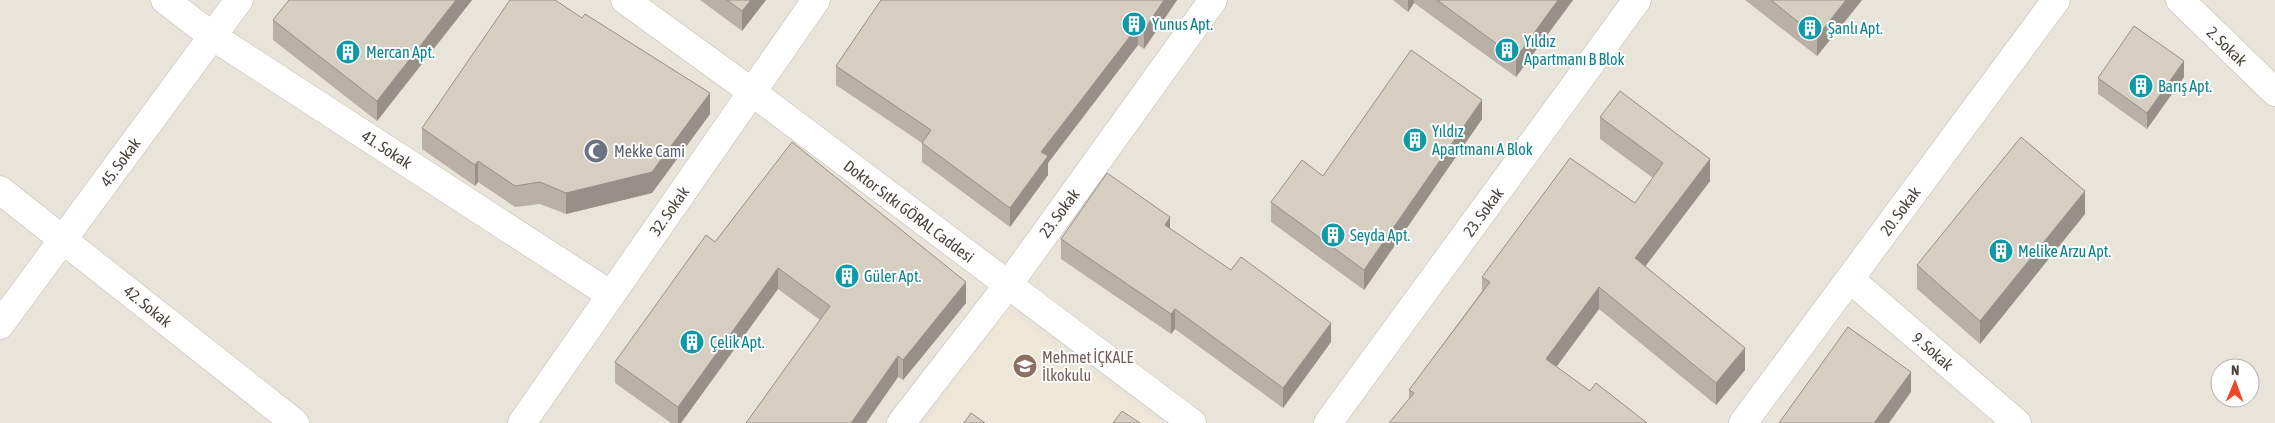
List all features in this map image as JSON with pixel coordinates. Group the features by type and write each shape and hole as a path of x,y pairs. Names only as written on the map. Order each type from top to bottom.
{"street":[{"name":"41. Sokak","path":"165,0 212,36 611,294"},
{"name":"45. Sokak","path":"0,325 239,0"},
{"name":"Doktor Sıtkı GÖRAL Caddesi","path":"625,0 752,92 1192,423"},
{"name":"32. Sokak","path":"522,423 816,0"},
{"name":"23. Sokak","path":"901,423 1008,285 1213,0"},
{"name":"23. Sokak","path":"1328,423 1637,0"},
{"name":"20. Sokak","path":"1744,423 2056,0"},
{"name":"2. Sokak","path":"2180,0 2275,92"},
{"name":"42. Sokak","path":"0,190 295,423"},
{"name":"9. Sokak","path":"1850,279 2017,423"}],"shaded area":[{"path":"0,0 2275,0 2275,423 0,423"},
{"name":"Mehmet İÇKALE İlkokulu","path":"1007,309 1162,423 925,423"}],"building":[{"name":"Mercan Apt.","path":"289,0 456,0 377,101 273,20"},
{"path":"510,0 555,0 582,18 585,14 710,93 652,172 566,193 540,182 515,186 478,161 475,165 422,128"},
{"path":"727,0 751,0 742,11"},
{"path":"881,0 1164,0 1144,30 1138,26 1041,152 1048,156 1010,208 922,143 931,130 836,66"},
{"path":"1437,0 1558,0 1516,58"},
{"path":"1771,0 1846,0 1817,37"},
{"name":"Barış Apt.","path":"2134,26 2184,61 2147,113 2098,78"},
{"path":"1411,50 1482,100 1364,270 1271,202 1302,160 1323,176"},
{"path":"1620,91 1710,159 1635,258 1745,348 1716,383 1599,287 1546,359 1590,391 1596,383 1647,423 1389,423 1414,393 1409,390 1490,282 1482,277 1570,158 1635,203 1663,163 1600,117"},
{"name":"Melike Arzu Apt.","path":"2021,137 2085,191 1980,321 1917,265"},
{"path":"792,142 966,282 903,360 898,356 851,423 746,423 830,306 778,268 678,407 615,362 706,235 715,242"},
{"path":"1107,173 1170,217 1165,225 1231,270 1241,257 1331,323 1283,388 1175,309 1171,314 1061,239"},
{"path":"1848,327 1911,372 1874,423 1779,423"},
{"path":"1122,411 1140,423 1113,423"},
{"path":"971,413 985,423 964,423"}],"place":[{"name":"Yunus Apt.","path":"1134,24"},
{"name":"Şanlı Apt.","path":"1810,28"},
{"name":"Yıldız Apartmanı B Blok","path":"1507,50"},
{"name":"Mercan Apt.","path":"348,52"},
{"name":"Barış Apt.","path":"2141,86"},
{"name":"Yıldız Apartmanı A Blok","path":"1415,140"},
{"name":"Mekke Cami","path":"596,151"},
{"name":"Seyda Apt.","path":"1333,235"},
{"name":"Melike Arzu Apt.","path":"2001,251"},
{"name":"Güler Apt.","path":"847,276"},
{"name":"Çelik Apt.","path":"692,342"},
{"name":"Mehmet İÇKALE İlkokulu","path":"1025,366"}]}
